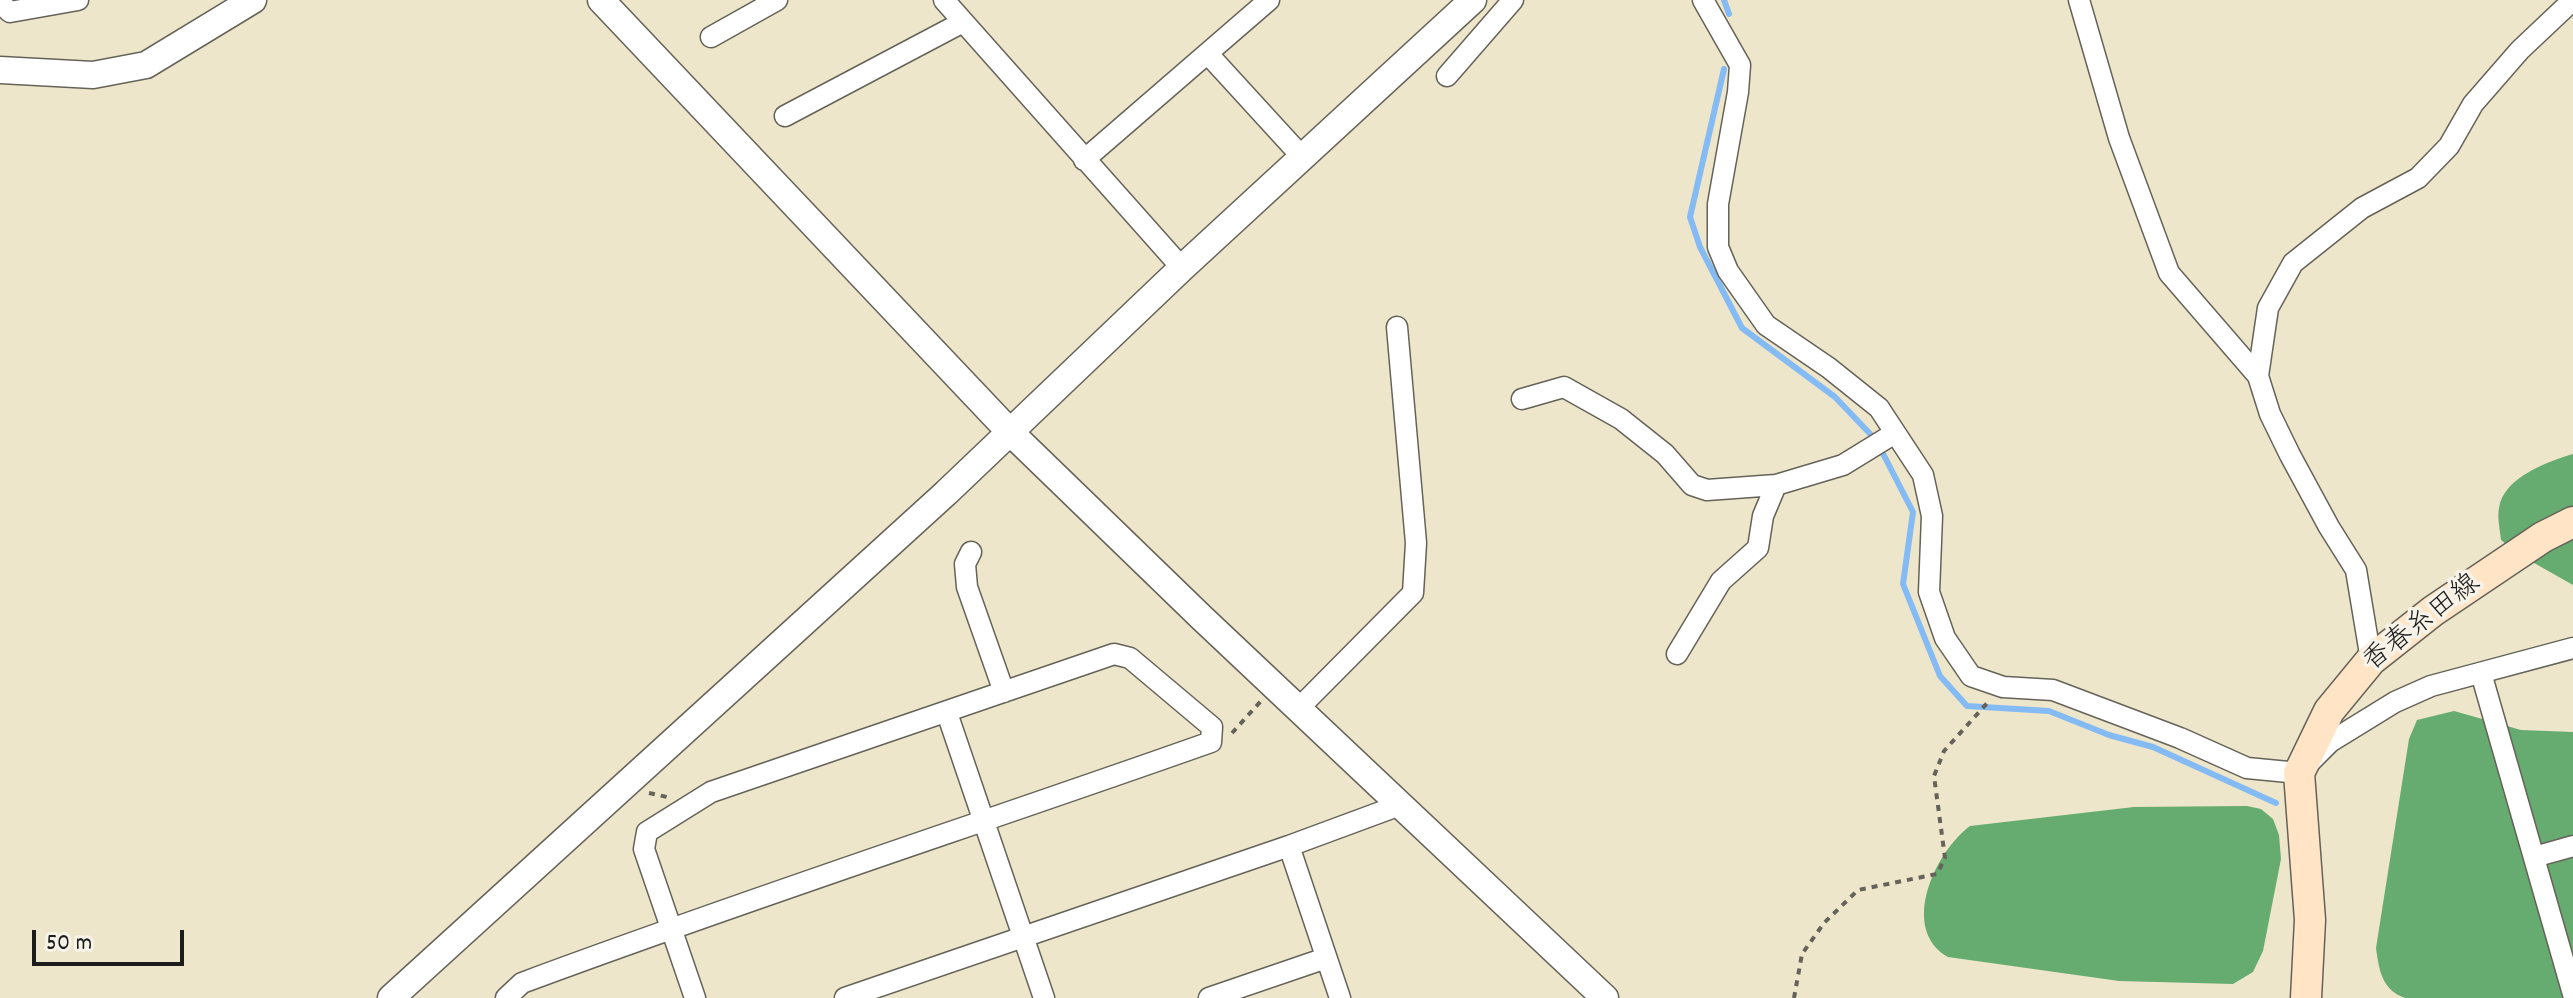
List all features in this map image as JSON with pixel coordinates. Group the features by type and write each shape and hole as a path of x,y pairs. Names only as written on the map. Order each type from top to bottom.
{"main road":[{"name":"香春糸田線","path":"2299,773 2329,711 2371,660 2433,611 2543,537 2573,522"},
{"path":"2299,773 2310,920 2306,998"}],"street":[{"path":"0,3 10,12 78,0"},
{"path":"0,70 93,75 146,65 253,0"},
{"path":"601,0 1010,432 1274,687 1605,998"},
{"path":"711,37 777,0"},
{"path":"944,0 1182,268"},
{"path":"1084,160 1269,0"},
{"path":"391,998 1010,432 1182,268 1304,159 1473,0"},
{"path":"1447,76 1513,0"},
{"path":"1703,0 1740,65 1718,204 1718,247 1728,271 1766,325 1829,368 1879,408 1923,475 1932,516 1929,592 1945,638 1971,676 2003,687 2053,690 2180,738 2247,768 2299,773 2330,742 2395,702 2431,686 2573,648"},
{"path":"2079,0 2119,138 2169,273 2258,376 2270,414 2290,455 2356,570 2371,660"},
{"path":"2258,376 2268,308 2293,263 2362,208 2418,178 2449,146 2482,93 2520,50 2573,0"},
{"path":"785,116 963,22"},
{"path":"1208,54 1304,159"},
{"path":"1298,709 1413,593 1416,543 1397,327"},
{"path":"1522,399 1564,387 1621,419 1665,454 1692,485 1707,490 1776,485 1843,465 1895,433"},
{"path":"1677,654 1721,581 1758,548 1763,516 1776,485"},
{"path":"971,552 965,564 967,587 1004,692"},
{"path":"506,998 522,983 671,928 1211,742 1212,727 1130,658 1114,654 711,792 647,832 644,849 671,928 695,998"},
{"path":"2481,673 2573,994"},
{"path":"947,713 1044,998"},
{"path":"845,998 1400,805"},
{"path":"1289,846 1340,998"},
{"path":"2534,857 2573,846"},
{"path":"1209,998 1326,958"}],"path":[{"path":"1211,742 1232,733 1274,687"},
{"path":"1794,998 1802,954 1824,923 1858,890 1937,874 1945,858 1934,776 1944,751 2003,687"},
{"path":"639,774 650,795 697,801"}],"green space":[{"path":"2573,454 2573,585 2520,555 2501,540 2498,515 2503,497 2518,479 2539,466"},
{"path":"2454,711 2521,730 2573,732 2573,998 2405,998 2391,990 2383,978 2376,948 2409,739 2417,720"},
{"path":"2247,806 2261,809 2273,819 2279,835 2281,859 2263,951 2253,972 2233,984 2119,981 1948,957 1933,944 1926,928 1924,910 1935,871 1957,838 1970,826 2134,807"}],"waterway":[{"path":"1724,0 1729,14"},
{"path":"1724,69 1690,217 1700,247 1742,328 1835,397 1876,440 1913,512 1903,584 1940,676 1967,706 2049,711 2109,735 2153,747 2276,803"}]}
